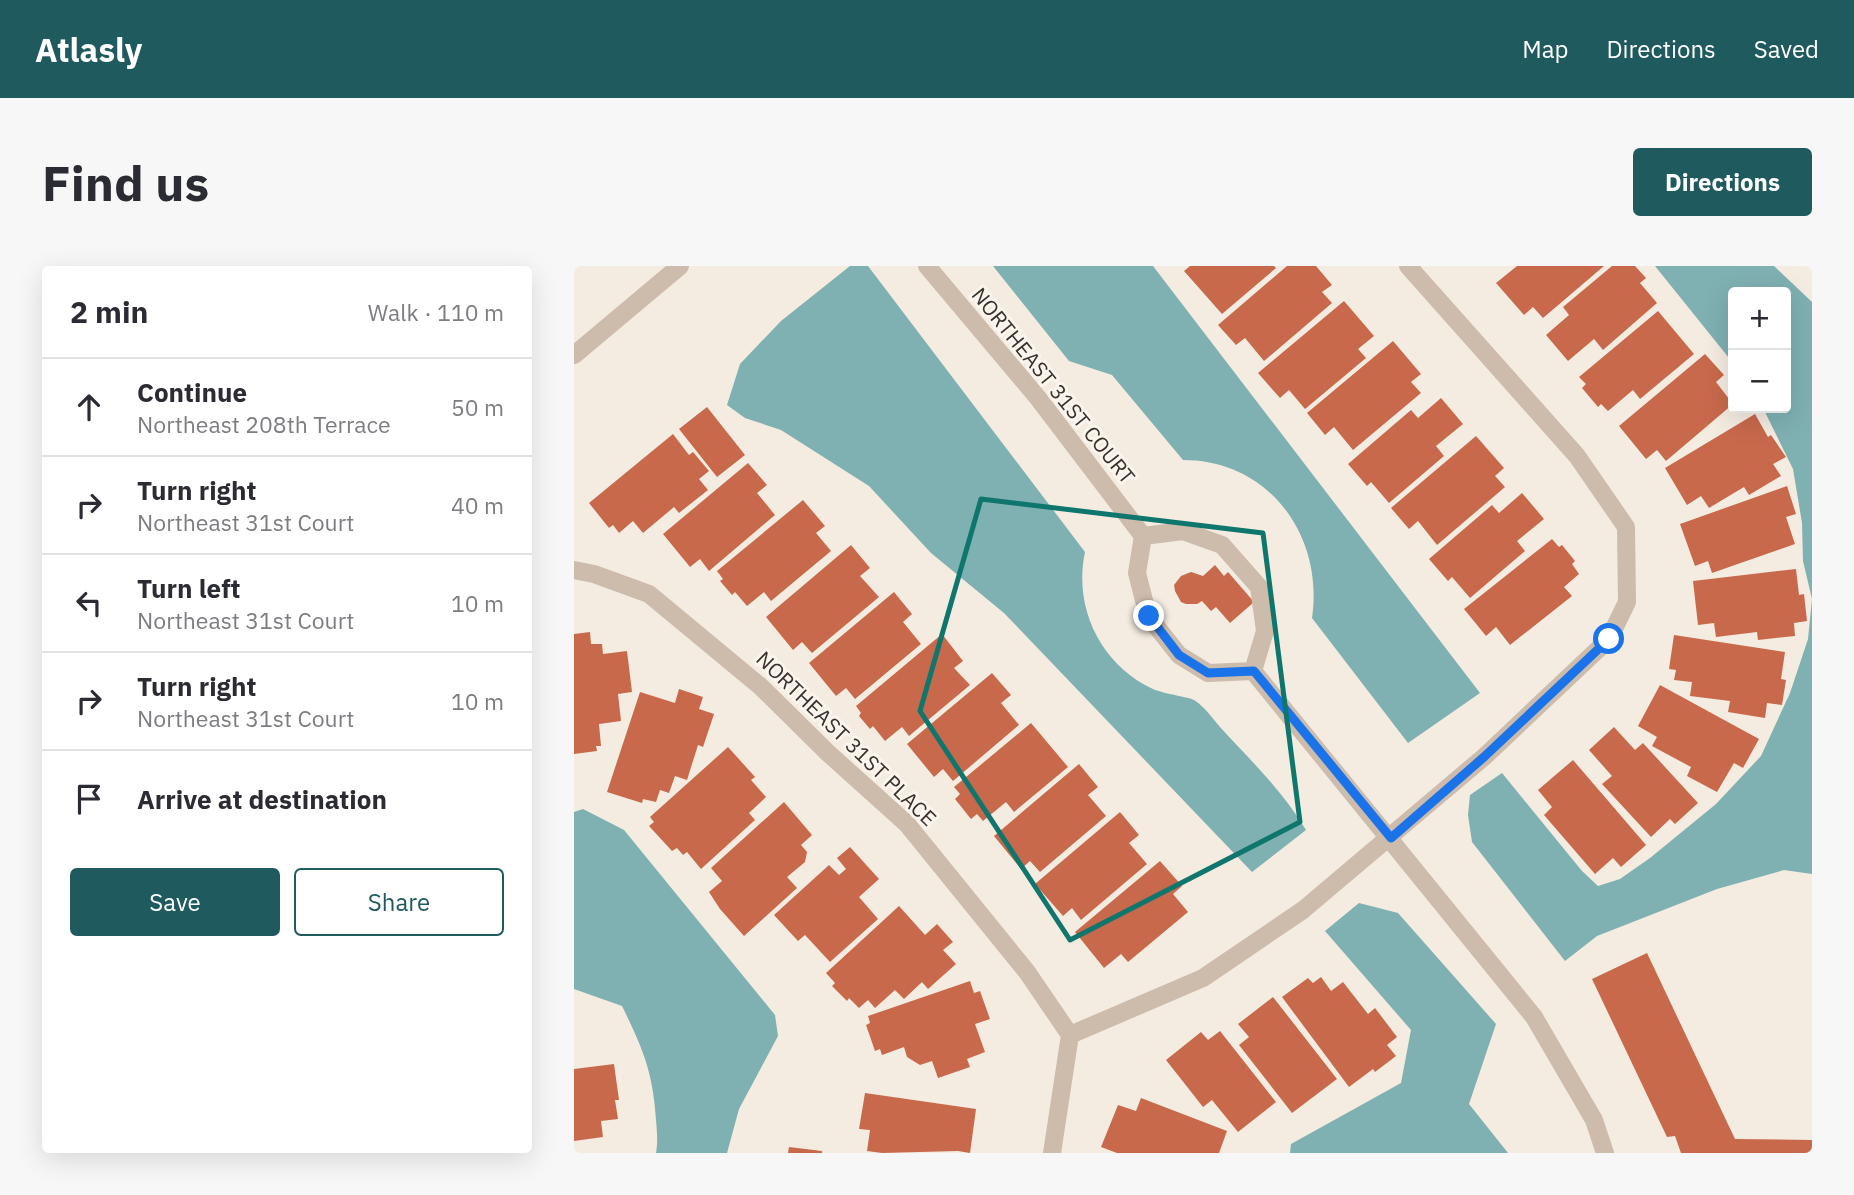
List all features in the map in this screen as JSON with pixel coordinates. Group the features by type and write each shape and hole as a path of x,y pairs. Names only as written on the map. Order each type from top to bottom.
{"street":[{"path":"574,355 680,266"},
{"name":"NORTHEAST 31ST COURT","path":"927,266 1038,398 1143,536"},
{"path":"1052,1153 1070,1035 1203,978 1303,910 1484,757 1609,639 1627,602 1626,527 1577,456 1408,266"},
{"path":"1183,531 1222,545 1259,587 1265,631 1254,671 1208,673 1179,655 1149,616 1137,573 1143,536 1183,531"},
{"name":"NORTHEAST 31ST PLACE","path":"574,570 594,574 649,594 760,686 828,753 907,824 1027,972 1070,1035"},
{"path":"1254,671 1534,1017 1594,1120 1605,1153"}],"highlighted area":[{"path":"981,499 1263,533 1300,822 1070,940 920,711"}],"water":[{"path":"850,266 868,266 1085,552 1083,594 1095,632 1105,650 1135,679 1153,689 1194,700 1201,706 1266,776 1297,815 1306,830 1252,872 1004,613 931,553 869,486 781,430 745,418 727,405 740,364 781,321"},
{"path":"993,266 1153,266 1480,693 1408,743 1312,618 1313,588 1309,559 1299,532 1285,509 1265,489 1242,473 1214,463 1183,460 1112,375 1069,361"},
{"path":"1655,266 1774,266 1812,302 1812,599 1803,561 1802,523 1793,469 1765,413 1791,413 1791,287 1728,287 1728,357"},
{"path":"1812,599 1812,874 1784,870 1717,889 1597,936 1565,961 1472,842 1468,815 1470,795 1502,773 1582,871 1598,886 1620,879 1716,804 1761,756 1790,693 1808,639"},
{"path":"583,809 624,830 775,1015 778,1036 739,1109 727,1153 656,1153 655,1103 649,1074 641,1048 622,1006 574,989 574,812"},
{"path":"1359,903 1398,913 1496,1024 1469,1104 1508,1153 1290,1153 1291,1144 1401,1083 1411,1030 1325,931"}],"building":[{"path":"1190,266 1276,268 1222,314 1184,271"},
{"path":"1287,266 1316,266 1332,285 1322,292 1332,303 1264,361 1245,338 1236,345 1218,325"},
{"path":"1517,266 1604,266 1543,318 1533,307 1524,315 1496,283"},
{"path":"1612,266 1635,266 1646,278 1640,283 1657,303 1603,350 1594,339 1568,361 1546,335 1569,315 1563,307"},
{"path":"1344,301 1374,336 1358,349 1366,358 1305,409 1289,390 1280,398 1258,373"},
{"path":"1658,311 1694,354 1640,399 1633,390 1608,411 1601,404 1598,407 1582,388 1586,384 1579,377"},
{"path":"1393,341 1421,374 1411,382 1421,393 1353,450 1334,427 1325,435 1307,413"},
{"path":"1705,354 1724,375 1716,382 1728,398 1728,408 1666,461 1657,450 1646,459 1619,426"},
{"path":"1441,398 1463,424 1436,446 1444,456 1389,503 1371,482 1367,486 1348,464 1411,410 1418,418"},
{"path":"707,407 745,455 717,477 679,429"},
{"path":"1755,414 1768,437 1771,435 1786,457 1773,464 1781,476 1749,495 1744,487 1709,508 1701,496 1687,505 1665,468"},
{"path":"673,434 689,455 693,452 709,471 699,479 708,490 679,513 674,507 643,533 633,521 619,533 613,525 609,528 589,503"},
{"path":"1476,436 1504,468 1495,476 1505,487 1437,545 1418,521 1409,529 1391,508"},
{"path":"748,463 767,485 757,493 775,515 709,571 700,559 690,567 663,534"},
{"path":"1787,486 1796,514 1786,517 1795,544 1712,573 1708,561 1695,566 1680,524"},
{"path":"1522,493 1544,519 1517,541 1525,551 1470,598 1452,577 1448,581 1429,559 1492,505 1499,513"},
{"path":"803,500 825,526 816,533 831,551 771,601 764,592 747,606 735,592 732,595 720,581 723,579 717,571"},
{"path":"1552,539 1559,547 1562,545 1575,561 1572,564 1579,574 1564,587 1572,596 1510,645 1496,627 1486,636 1464,609"},
{"path":"851,545 870,568 860,576 879,597 812,653 802,642 793,650 766,617"},
{"path":"1215,565 1224,576 1228,572 1254,602 1230,623 1216,607 1211,611 1202,601 1186,604 1181,602 1175,591 1174,585 1181,576 1191,572 1203,576"},
{"path":"1796,569 1799,595 1804,594 1807,621 1794,623 1795,636 1758,640 1757,632 1716,637 1714,623 1698,625 1693,581"},
{"path":"894,592 912,614 903,622 921,644 855,699 846,688 836,696 809,663"},
{"path":"590,632 591,644 602,644 603,654 627,651 632,692 618,694 621,721 599,724 601,746 596,746 597,751 574,754 574,634"},
{"path":"942,634 963,661 954,668 970,685 909,736 902,727 885,741 873,726 870,729 859,716 861,713 856,706"},
{"path":"1674,635 1785,652 1781,679 1786,680 1782,705 1767,703 1765,718 1728,712 1730,701 1690,696 1692,682 1674,680 1676,670 1669,669"},
{"path":"992,673 1011,695 1001,703 1019,725 953,781 943,769 934,777 907,744"},
{"path":"1660,685 1759,739 1743,768 1734,763 1717,792 1687,776 1691,767 1652,746 1657,737 1638,726"},
{"path":"679,689 703,697 699,709 714,714 703,747 698,745 687,780 675,776 669,793 660,790 656,802 643,799 642,803 607,792 640,692 675,703"},
{"path":"1031,723 1068,767 1014,812 1006,802 983,821 977,814 971,819 955,799 960,794 954,787"},
{"path":"1614,727 1635,750 1643,743 1698,803 1675,824 1670,819 1651,837 1602,784 1612,776 1589,750"},
{"path":"728,747 755,777 751,780 766,797 749,813 755,820 701,869 687,852 683,855 677,848 672,851 649,826 654,822 650,817"},
{"path":"1573,760 1646,845 1621,867 1613,858 1595,874 1544,815 1552,807 1538,790"},
{"path":"1079,764 1098,787 1088,795 1106,816 1040,872 1030,861 1021,869 994,836"},
{"path":"784,802 812,835 801,845 807,852 805,862 787,877 797,888 744,936 709,892 722,881 711,868"},
{"path":"1120,812 1139,835 1129,843 1147,864 1081,920 1072,908 1063,916 1035,884"},
{"path":"850,847 879,879 859,897 878,919 830,962 805,935 798,941 774,915 829,865 839,875 846,869 837,858"},
{"path":"1160,861 1182,886 1173,894 1188,912 1128,962 1121,954 1104,968 1075,932"},
{"path":"899,906 925,935 937,924 953,942 943,950 956,964 928,989 922,982 904,999 895,990 875,1008 868,1000 859,1008 849,998 847,1001 832,986 835,983 826,973"},
{"path":"1647,953 1735,1139 1812,1140 1812,1153 1681,1153 1675,1136 1667,1137 1592,979"},
{"path":"1321,977 1331,991 1343,982 1368,1014 1375,1008 1397,1037 1387,1045 1396,1056 1349,1087 1282,997 1308,978 1313,983"},
{"path":"970,981 974,993 980,991 990,1019 975,1024 985,1052 967,1059 970,1067 938,1078 932,1061 920,1065 907,1057 904,1047 882,1055 880,1049 875,1051 866,1025 870,1023 868,1016"},
{"path":"1273,997 1337,1079 1292,1113 1239,1045 1249,1037 1238,1024"},
{"path":"1220,1031 1276,1102 1238,1132 1212,1100 1203,1107 1166,1060 1201,1032 1208,1040"},
{"path":"614,1064 619,1100 615,1100 618,1119 601,1121 603,1137 574,1141 574,1069"},
{"path":"865,1093 976,1109 970,1153 867,1151 870,1130 859,1129"},
{"path":"1141,1098 1227,1131 1219,1153 1117,1153 1101,1147 1118,1105 1136,1111"},
{"path":"789,1147 822,1151 822,1153 788,1153"}],"route":[{"path":"1149,616 1179,655 1208,673 1254,671 1391,838 1484,757 1609,639"}]}
